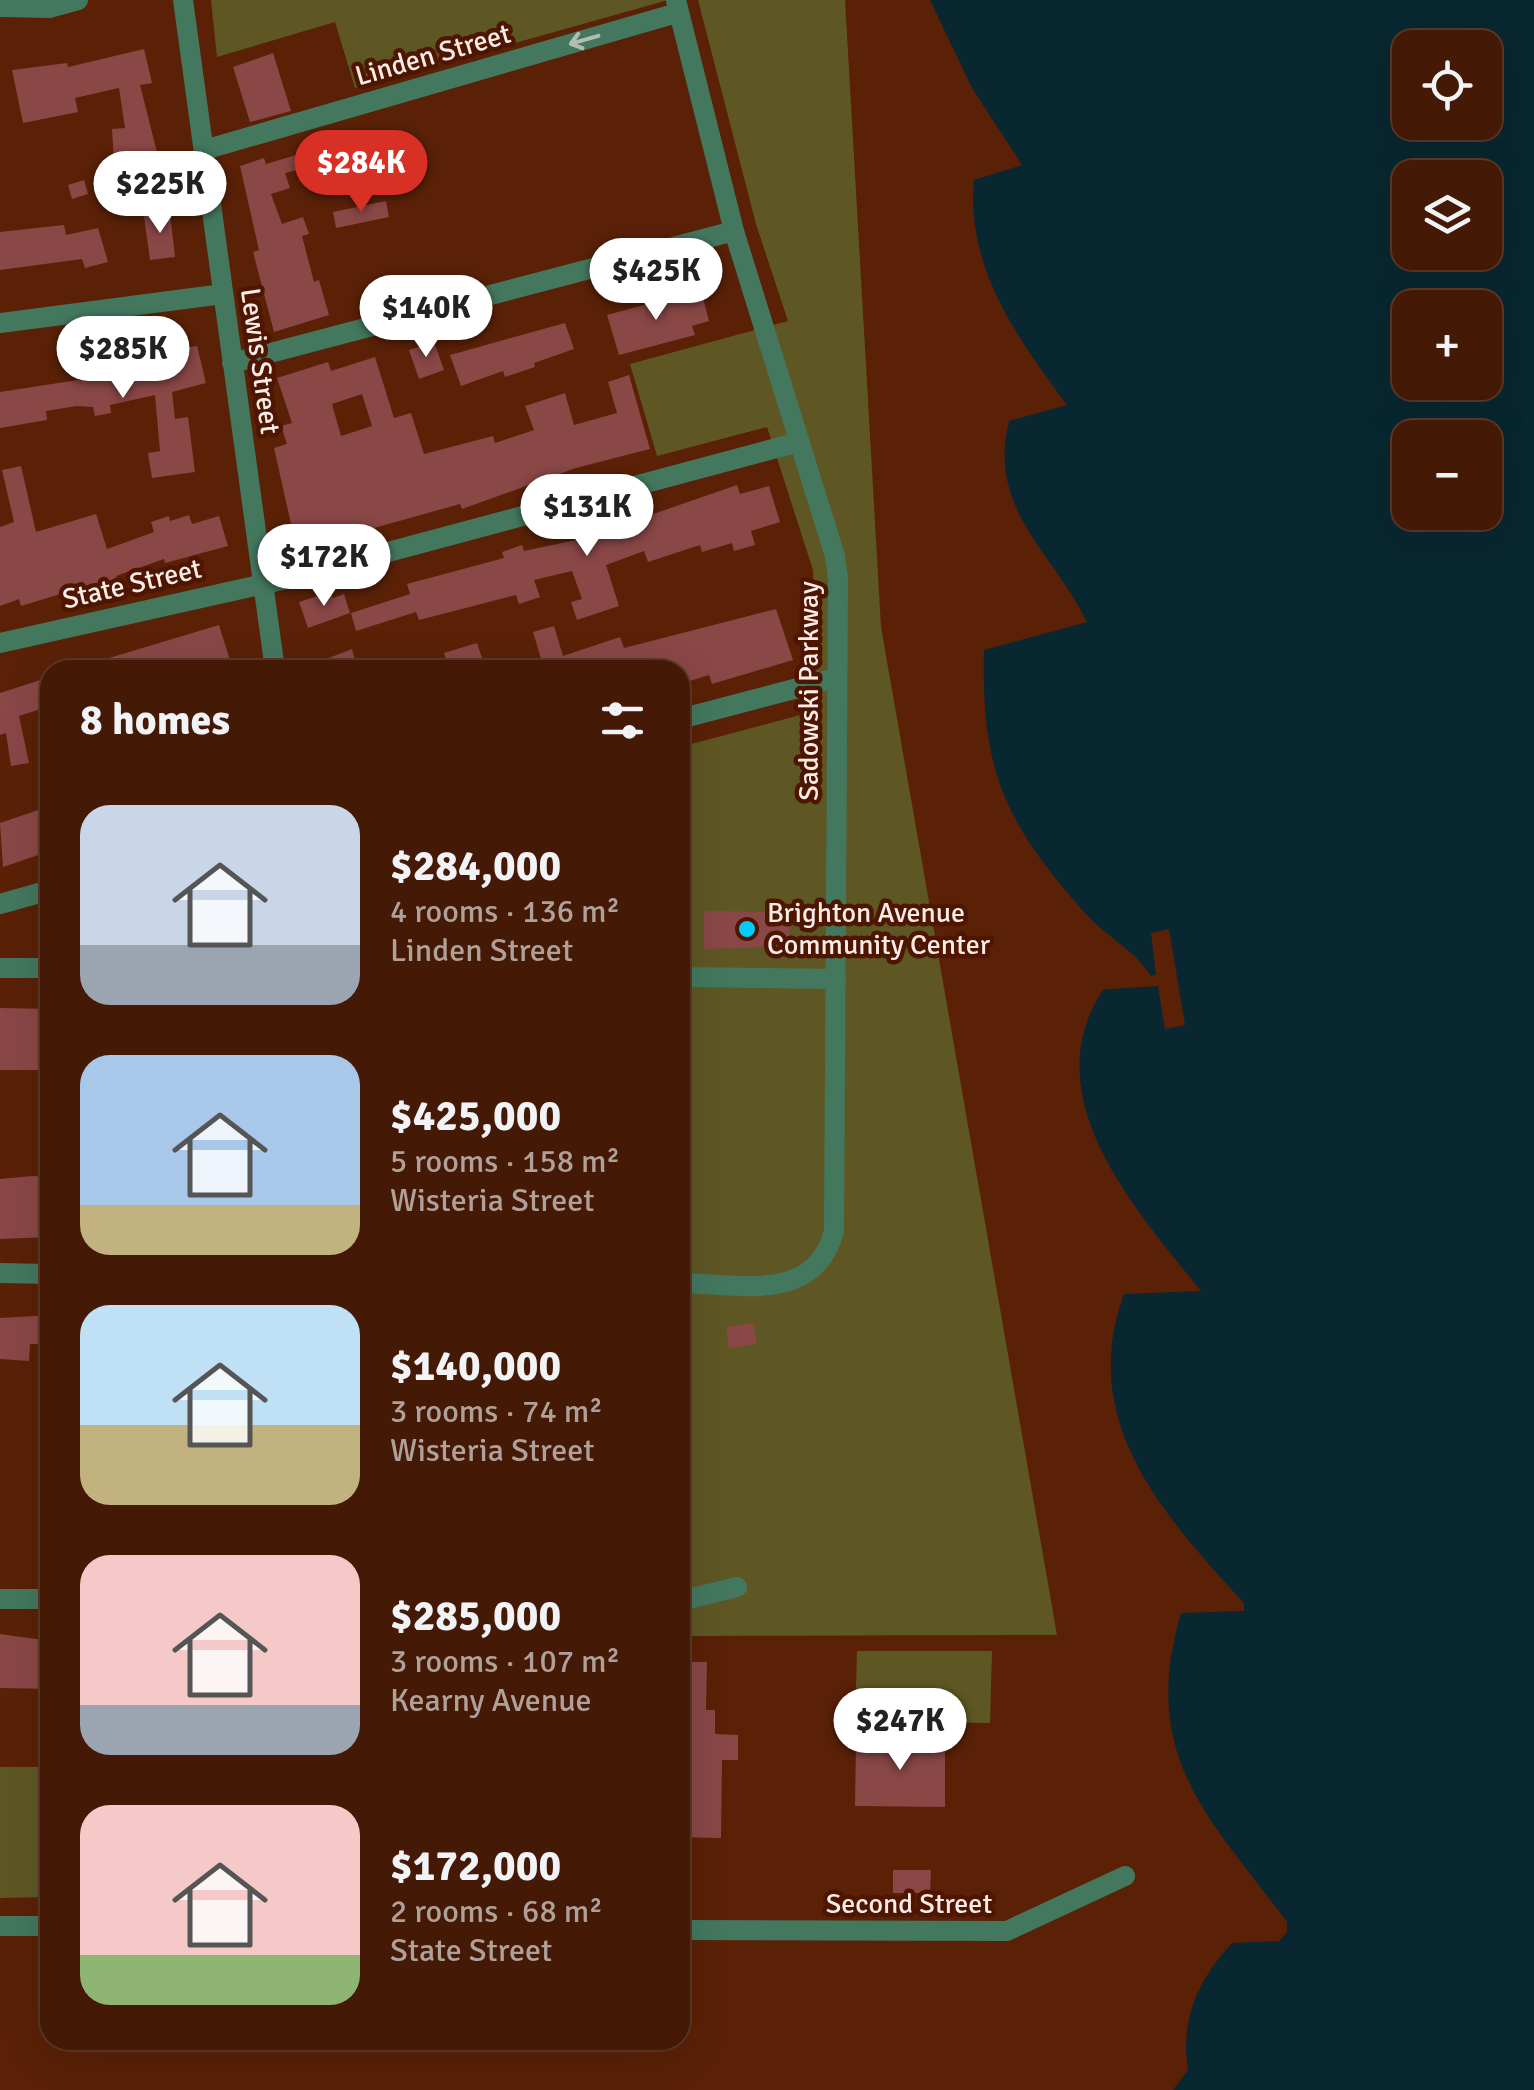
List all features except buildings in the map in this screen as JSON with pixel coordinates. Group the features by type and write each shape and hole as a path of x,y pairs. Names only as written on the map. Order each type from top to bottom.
{"street":[{"path":"0,7 49,8 78,0"},
{"name":"Lewis Street","path":"184,0 274,660"},
{"name":"Linden Street","path":"204,150 675,4"},
{"name":"Sadowski Parkway","path":"675,4 734,231 836,556 834,1231 829,1252 817,1268 781,1284 690,1283"},
{"path":"232,363 734,231"},
{"path":"0,323 223,294"},
{"name":"State Street","path":"0,644 263,581 291,578 800,442"},
{"path":"690,717 836,678"},
{"path":"0,904 40,893"},
{"path":"0,968 40,968"},
{"path":"690,977 836,979"},
{"path":"0,1273 40,1274"},
{"path":"690,1599 737,1587"},
{"path":"0,1598 40,1600"},
{"name":"Second Street","path":"690,1930 1008,1931 1126,1876"},
{"path":"0,1926 40,1926"}],"shaded area":[{"path":"211,0 668,0 355,88 335,22 217,57"},
{"path":"698,0 845,0 881,627 1057,1635 690,1636 690,744 804,714 815,642 813,570 767,427 657,456 630,364 788,321 756,224"},
{"path":"857,1651 992,1651 990,1723 855,1721"},
{"path":"0,1767 40,1767 40,1897 0,1898"}],"water":[{"path":"930,0 1534,0 1534,2090 1173,2090 1188,2070 1189,2017 1210,1971 1232,1943 1279,1941 1287,1932 1287,1922 1231,1849 1189,1781 1175,1746 1169,1707 1170,1663 1181,1613 1244,1611 1244,1603 1185,1536 1136,1464 1120,1425 1112,1384 1112,1340 1124,1294 1201,1291 1122,1186 1100,1148 1085,1108 1080,1067 1086,1026 1106,985 1152,978 1138,960 1086,914 1035,852 1004,794 987,730 984,650 1087,622 1027,528 1007,480 1009,421 1067,405 1013,327 987,272 978,242 974,180 1022,165 972,88"}],"pier":[{"path":"1169,929 1185,1025 1165,1029 1158,986 1097,990 1104,980 1156,975 1151,933"}],"place":[{"name":"Brighton Avenue Community Center","path":"747,929"}]}
